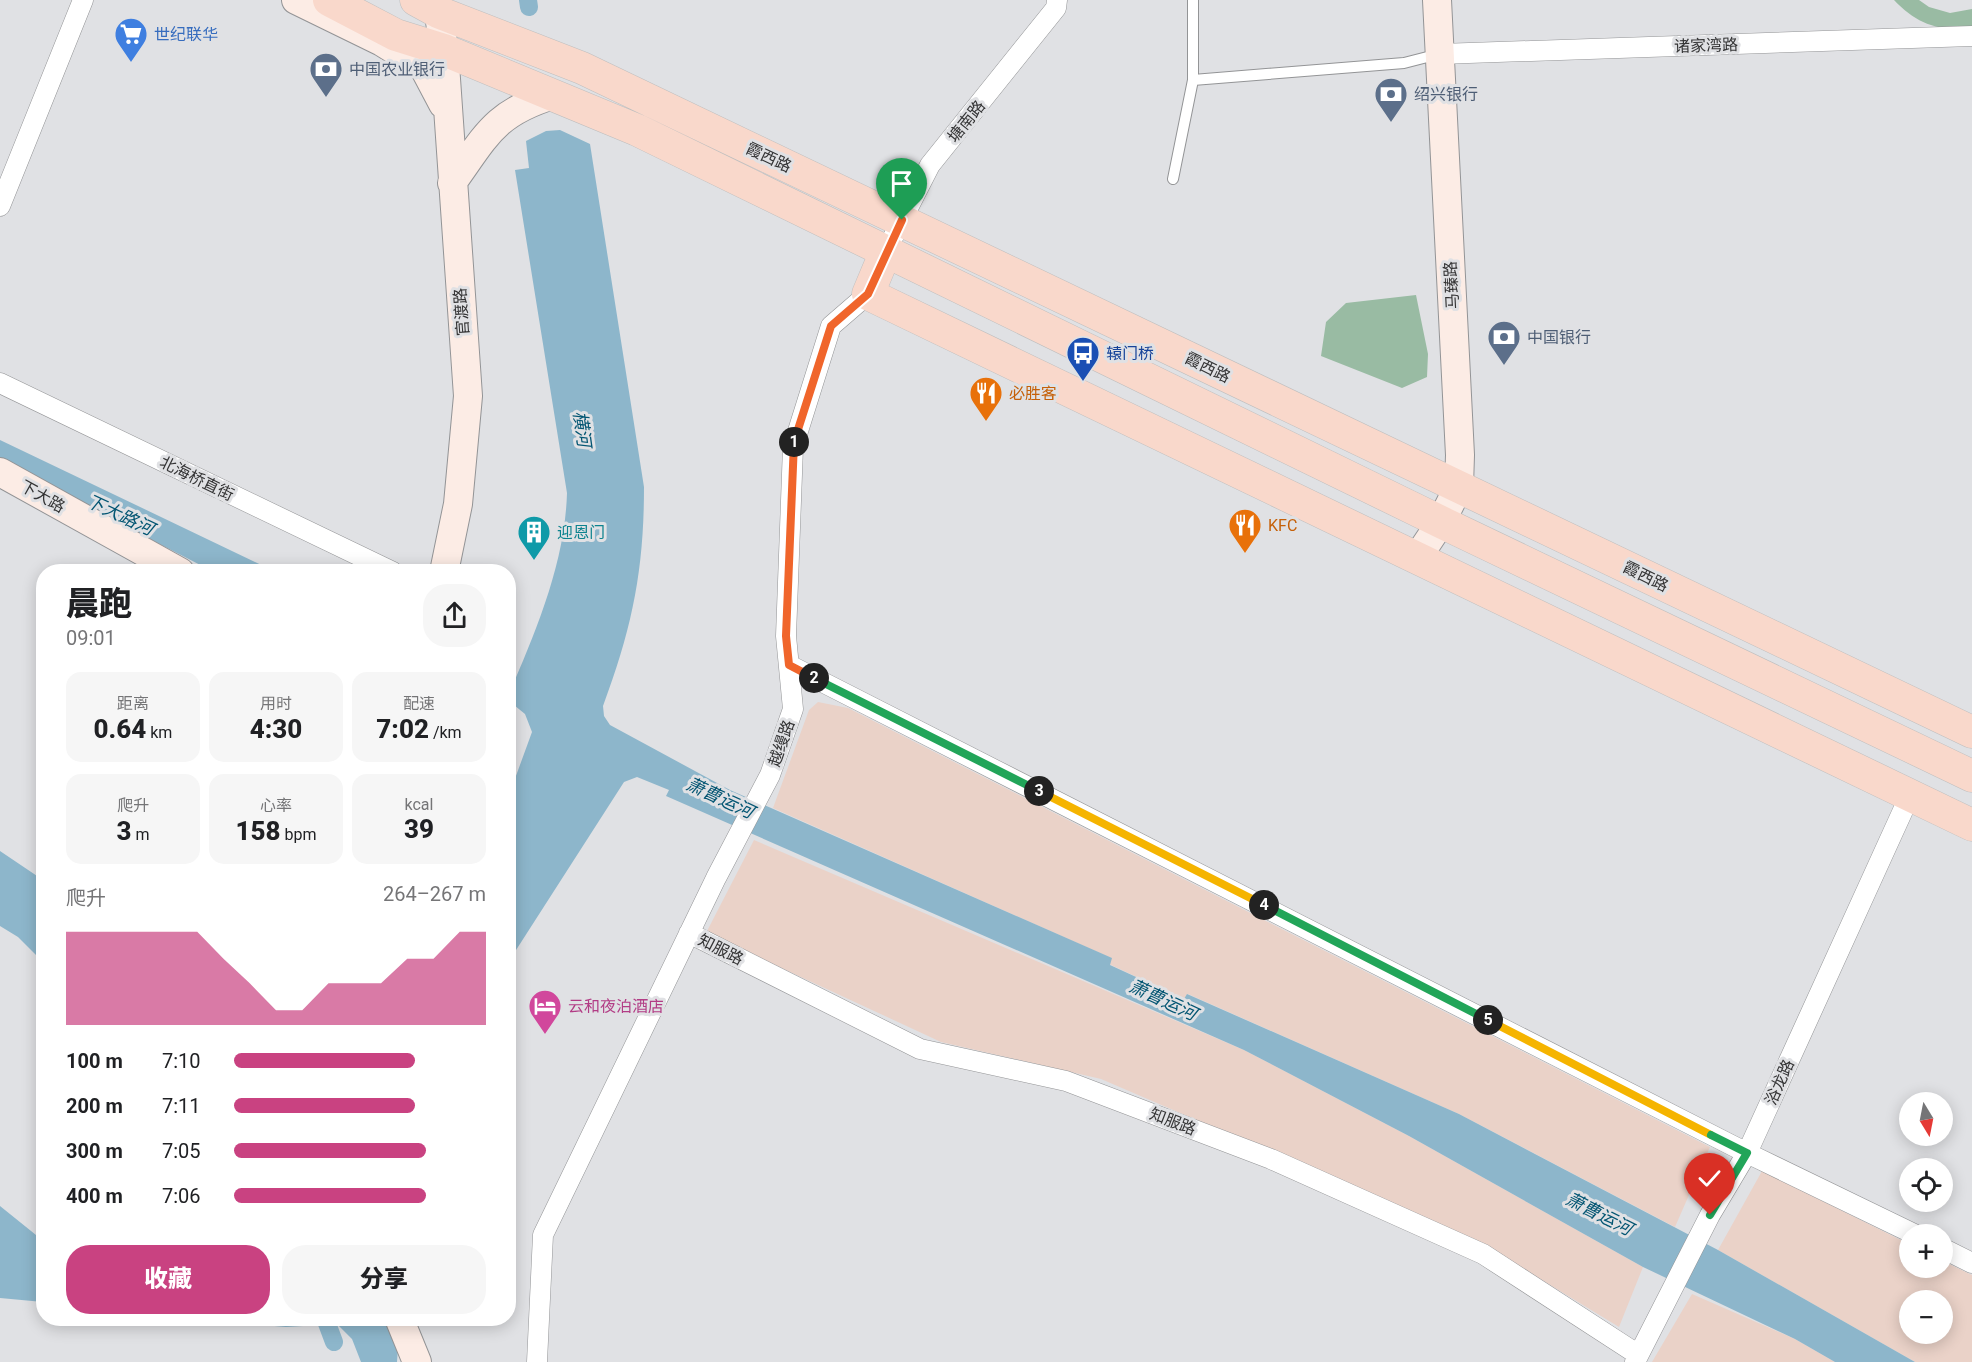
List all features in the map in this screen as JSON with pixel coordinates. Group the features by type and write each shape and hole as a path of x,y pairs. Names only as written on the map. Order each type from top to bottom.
{"main road":[{"name":"霞西路","path":"330,0 396,35 444,50 502,76 637,130 1441,522 1972,776"},
{"name":"霞西路","path":"430,4 582,68 1972,732"},
{"path":"886,251 868,294 1972,825"}],"street":[{"path":"0,206 83,0"},
{"path":"296,0 382,42 424,68 448,113"},
{"name":"塘南路","path":"886,251 930,165 1056,8 1057,0"},
{"name":"马臻路","path":"1417,558 1441,522 1458,486 1460,455 1437,0"},
{"name":"官渡路","path":"430,4 444,50 468,396 458,504 446,564"},
{"name":"诸家湾路","path":"1440,54 1972,36"},
{"path":"452,183 495,123 523,104 553,95"},
{"name":"越缦路","path":"537,1362 543,1235 716,878 770,775 793,709 786,636 793,447 831,326 868,294"},
{"name":"北海桥直街","path":"0,383 376,564"},
{"name":"下大路","path":"0,472 166,564"},
{"path":"789,665 1747,1153 1899,1227"},
{"name":"浴龙路","path":"1636,1358 1710,1215 1747,1153 1910,795"},
{"name":"知服路","path":"689,933 920,1049 1066,1081 1272,1159 1483,1254 1636,1358"},
{"path":"1953,1254 1972,1263"},
{"path":"402,1326 417,1362"}],"lane":[{"path":"1173,179 1193,80 1193,0"},
{"path":"1193,80 1404,63 1440,54"}],"shaded area":[{"path":"818,702 848,708 1710,1147 1675,1227 1459,1114 1188,994 1184,999 1109,964 1111,958 773,808 809,710"},
{"path":"754,840 1244,1050 1409,1136 1643,1267 1619,1327 1478,1241 1101,1079 941,1042 706,933"},
{"path":"1762,1171 1899,1239 1899,1278 1953,1278 1953,1266 1972,1275 1972,1362 1915,1362 1718,1250"},
{"path":"1692,1294 1795,1339 1835,1362 1652,1362"}],"green space":[{"path":"1894,0 1919,0 1929,7 1950,13 1972,9 1972,28 1949,29 1929,25 1911,15"},
{"path":"1416,295 1428,354 1427,377 1402,388 1321,356 1326,322 1346,303"}],"water":[{"name":"萧曹运河","path":"560,130 590,144 644,487 639,573 622,651 603,706 604,716 610,725 730,790 1112,958 1110,965 1184,999 1187,994 1459,1114 1718,1250 1915,1362 1835,1362 1795,1339 1643,1267 1409,1136 1244,1050 666,796 669,790 637,777 624,782 516,950 516,776 532,732 525,714 516,707 516,677 539,621 555,571 565,519 567,493 515,170 529,168 526,141 546,131"},
{"name":"下大路河","path":"0,440 259,564 198,564 0,462"},
{"path":"0,851 36,875 36,955 18,937 0,926"},
{"path":"0,1206 36,1235 36,1301 0,1298"},
{"path":"339,1326 400,1326 397,1362 361,1362 352,1339"}],"waterway":[{"name":"横河","path":"528,0 529,7"},
{"path":"328,1326 334,1342"}],"place":[{"name":"世纪联华","path":"131,63"},
{"name":"中国农业银行","path":"326,98"},
{"name":"绍兴银行","path":"1391,123"},
{"name":"中国银行","path":"1504,366"},
{"name":"辕门桥","path":"1083,382"},
{"name":"必胜客","path":"986,422"},
{"name":"KFC","path":"1245,554"},
{"name":"迎恩门","path":"534,561"},
{"name":"云和夜泊酒店","path":"545,1035"}],"route":[{"path":"902,220 868,294 831,326 793,447 786,636 789,665 1298,922 1747,1153 1710,1215"}]}
